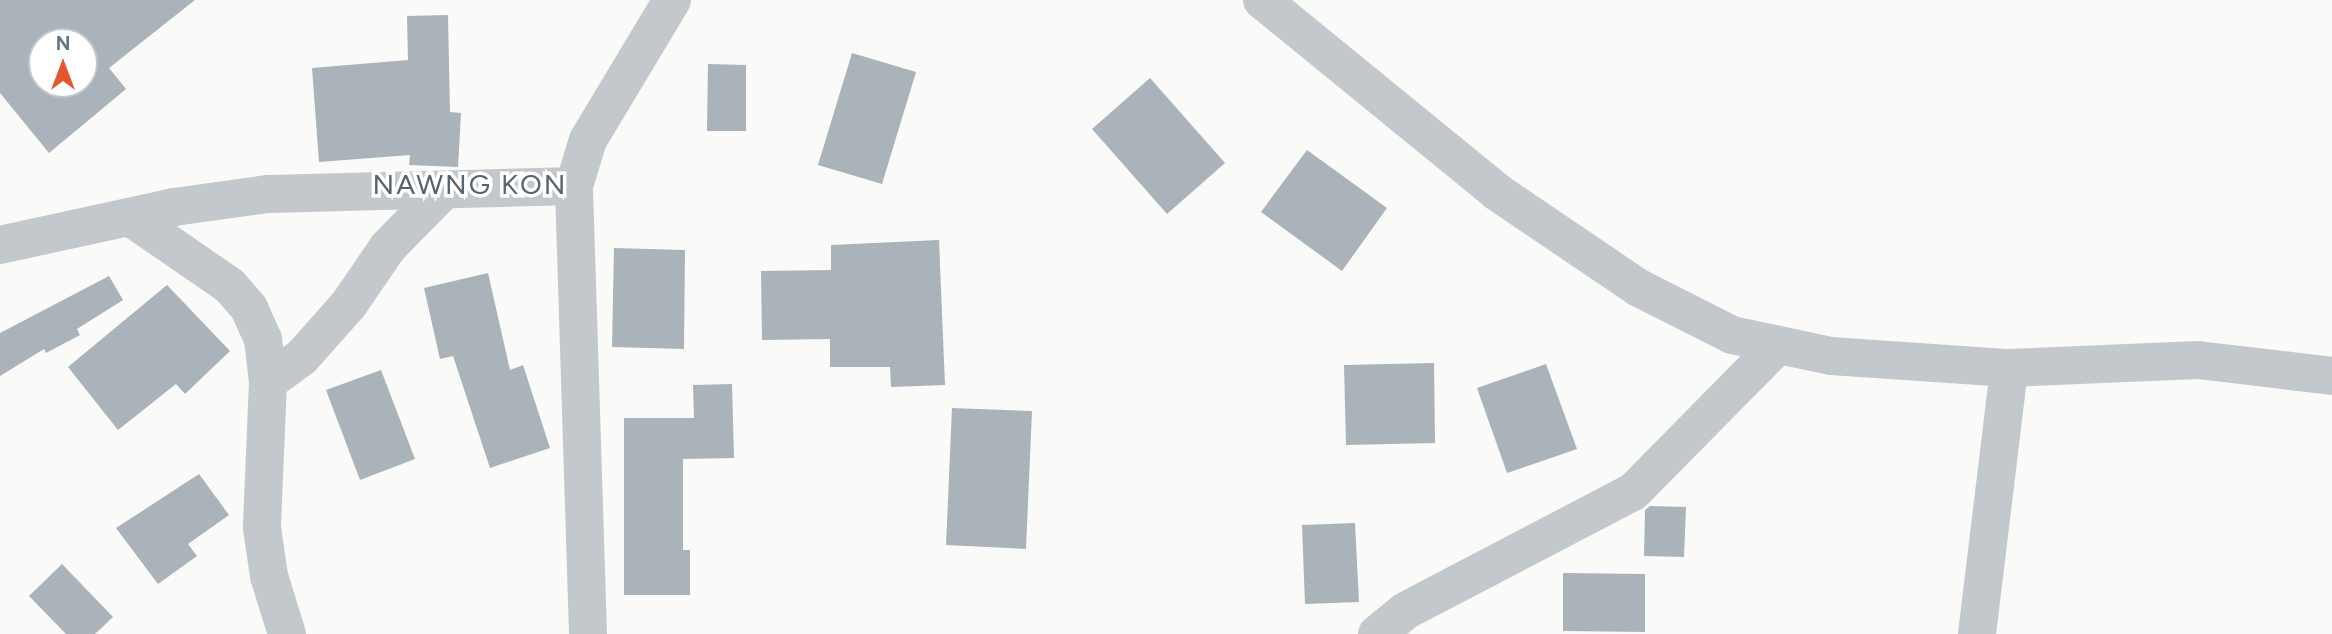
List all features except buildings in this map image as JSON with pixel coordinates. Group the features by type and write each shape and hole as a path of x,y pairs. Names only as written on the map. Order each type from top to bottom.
{"street":[{"path":"588,634 574,186 588,140 672,0"},
{"path":"1262,0 1497,192 1639,288 1732,335 1831,356 2009,368 2198,360 2332,376"},
{"path":"0,245 130,218 268,194 574,186"},
{"path":"268,382 302,357 349,304 388,247 444,190"},
{"path":"130,218 230,286 249,308 263,339 268,382 262,528 269,576 288,634"},
{"path":"1377,634 1405,611 1633,492 1778,345"},
{"path":"1977,634 2009,368"}],"district":[{"name":"NAWNG KON","path":"470,184"}]}
